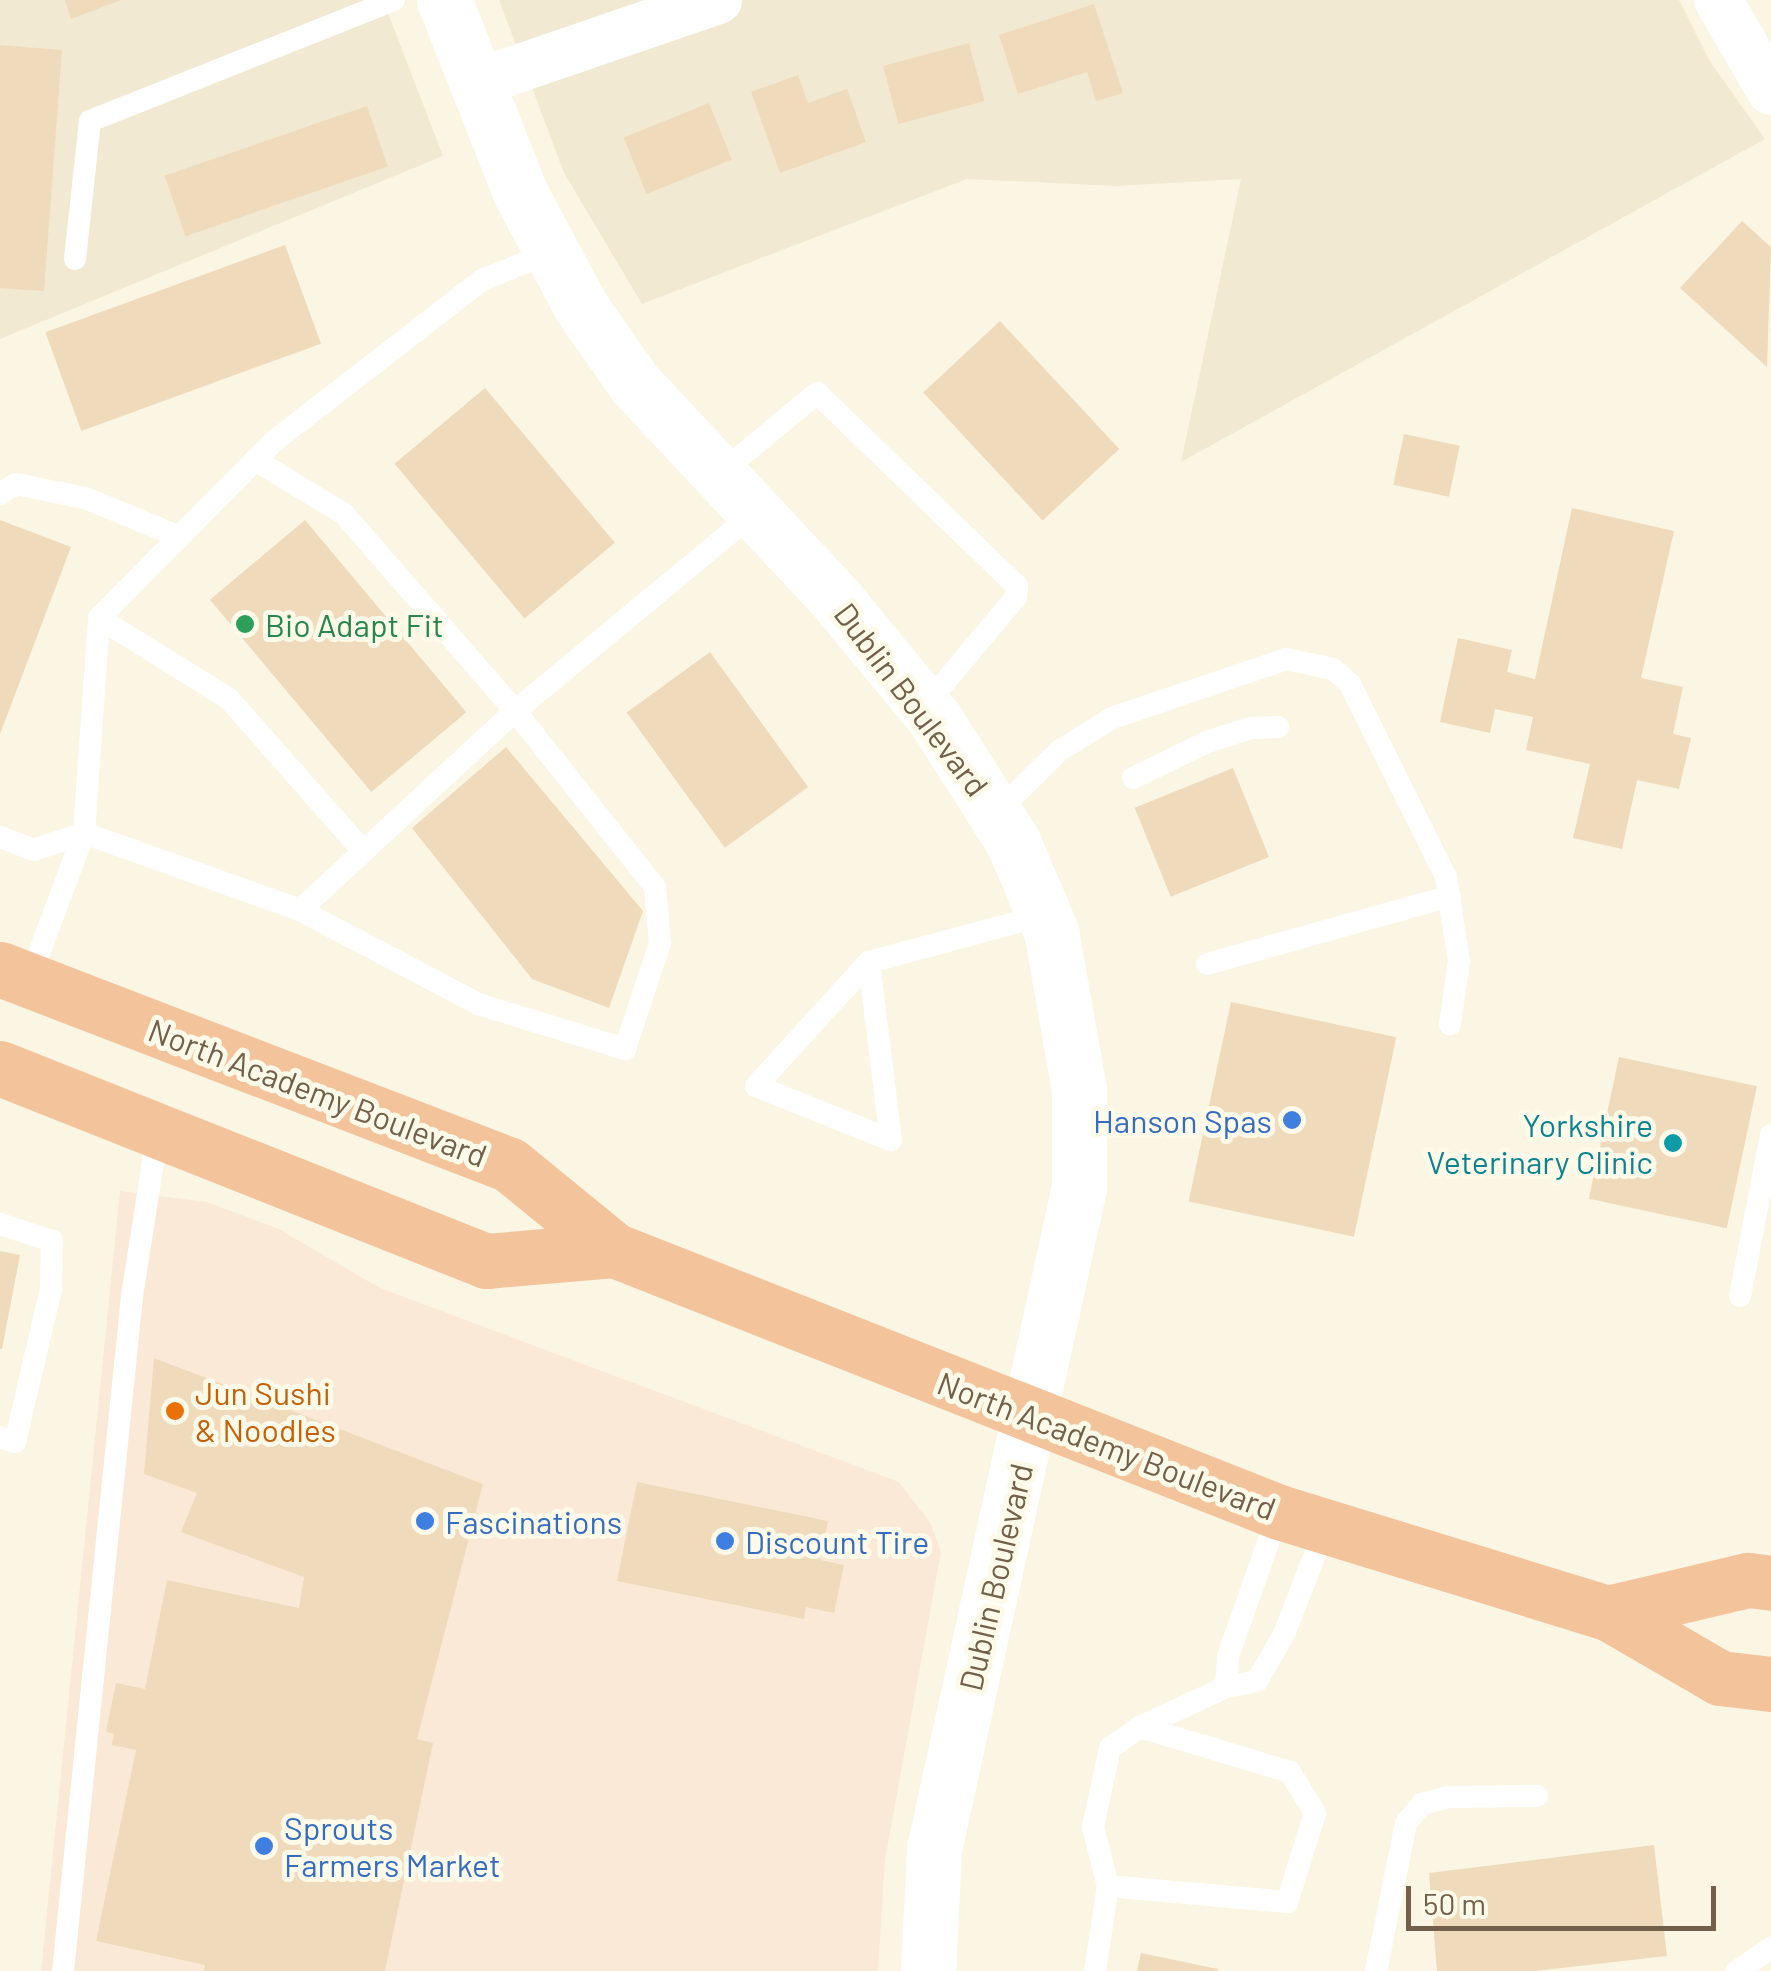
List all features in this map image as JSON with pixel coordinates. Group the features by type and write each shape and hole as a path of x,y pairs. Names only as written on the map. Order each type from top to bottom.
{"highway":[{"name":"North Academy Boulevard","path":"14,975 510,1165 614,1250 1032,1417 1302,1519 1608,1613 1720,1678 1771,1684"},
{"name":"North Academy Boulevard","path":"0,1068 486,1261 614,1250"},
{"path":"1608,1613 1748,1580 1771,1583"}],"main road":[{"name":"Dublin Boulevard","path":"444,0 549,253 626,372 925,706 997,812 1044,915 1069,1006 1079,1089 1080,1186 934,1850 928,1971"}],"street":[{"path":"476,84 718,0"},
{"path":"1718,0 1771,91"}],"lane":[{"path":"75,259 90,121 394,0"},
{"path":"14,975 84,833 98,618 255,460 482,280 549,253"},
{"path":"300,910 515,711 736,495 817,393 1017,586 1016,597 925,706"},
{"path":"0,837 34,850 84,833 300,910 478,1004 625,1049 660,943 655,886 515,711 344,514 255,460"},
{"path":"0,494 16,484 84,498 180,538"},
{"path":"98,618 229,699 362,850"},
{"path":"997,812 1059,751 1112,718 1286,659 1313,660 1350,684 1446,877 1458,961 1450,1024"},
{"path":"1133,778 1207,742 1251,728 1278,727"},
{"path":"1207,964 1450,896"},
{"path":"869,962 891,1140 756,1086 869,962 1044,915"},
{"path":"63,1971 132,1296 158,1129"},
{"path":"1740,1296 1771,1135"},
{"path":"0,1224 52,1241 52,1289 15,1442 0,1437"},
{"path":"1226,1687 1228,1656 1302,1519"},
{"path":"1095,1971 1108,1886 1093,1827 1110,1748 1140,1727 1226,1687 1257,1681 1284,1634 1302,1519"},
{"path":"1108,1886 1286,1902 1316,1813 1290,1772 1140,1727"},
{"path":"1376,1971 1406,1823 1422,1804 1449,1797 1537,1796"},
{"path":"1737,1971 1771,1948"}],"shaded area":[{"path":"0,0 383,0 443,156 0,339"},
{"path":"499,0 1679,0 1709,60 1765,139 1181,462 1241,179 1116,186 967,179 642,304 564,173"},
{"path":"120,1191 207,1202 277,1228 378,1287 899,1482 931,1524 941,1552 885,1860 878,1971 41,1971"}],"building":[{"path":"65,0 121,0 71,19"},
{"path":"1094,4 1123,93 1096,101 1087,72 1018,94 999,35"},
{"path":"969,43 985,101 899,124 883,66"},
{"path":"0,45 62,50 44,291 0,288"},
{"path":"798,75 808,103 847,89 866,142 780,173 751,92"},
{"path":"709,103 732,160 647,194 624,137"},
{"path":"367,106 388,167 185,236 165,176"},
{"path":"1742,221 1771,247 1767,367 1680,288"},
{"path":"285,245 321,344 81,431 45,332"},
{"path":"1000,321 1119,449 1043,521 923,393"},
{"path":"485,388 615,543 524,619 395,464"},
{"path":"1404,434 1460,446 1449,497 1393,485"},
{"path":"1572,508 1674,531 1641,678 1683,687 1673,734 1691,738 1679,789 1637,780 1622,849 1573,838 1590,764 1526,750 1533,717 1495,709 1490,733 1440,722 1458,638 1512,650 1507,672 1535,679"},
{"path":"0,520 71,547 0,734"},
{"path":"305,520 466,712 371,792 210,600"},
{"path":"710,652 808,787 725,848 627,713"},
{"path":"506,747 643,911 609,1008 532,979 412,828"},
{"path":"1233,768 1269,857 1171,897 1135,808"},
{"name":"Hanson Spas","path":"1231,1002 1396,1037 1354,1237 1189,1202"},
{"name":"Yorkshire Veterinary Clinic","path":"1619,1057 1757,1086 1727,1228 1589,1199"},
{"path":"0,1251 20,1255 2,1349 0,1349"},
{"name":"Sprouts Farmers Market","path":"154,1358 483,1484 417,1739 433,1743 385,1971 204,1971 205,1965 96,1941 136,1750 112,1745 114,1734 106,1732 116,1683 145,1689 167,1580 299,1608 304,1577 181,1532 197,1493 144,1474"},
{"name":"Discount Tire","path":"637,1482 828,1521 820,1560 844,1565 834,1613 806,1607 804,1619 617,1581"},
{"path":"1654,1845 1667,1956 1535,1971 1437,1971 1429,1873"},
{"path":"1141,1953 1218,1969 1218,1971 1137,1971"}],"place":[{"name":"Bio Adapt Fit","path":"245,624"},
{"name":"Hanson Spas","path":"1292,1120"},
{"name":"Yorkshire Veterinary Clinic","path":"1673,1143"},
{"name":"Jun Sushi & Noodles","path":"175,1411"},
{"name":"Fascinations","path":"425,1521"},
{"name":"Discount Tire","path":"725,1541"},
{"name":"Sprouts Farmers Market","path":"264,1846"}]}
